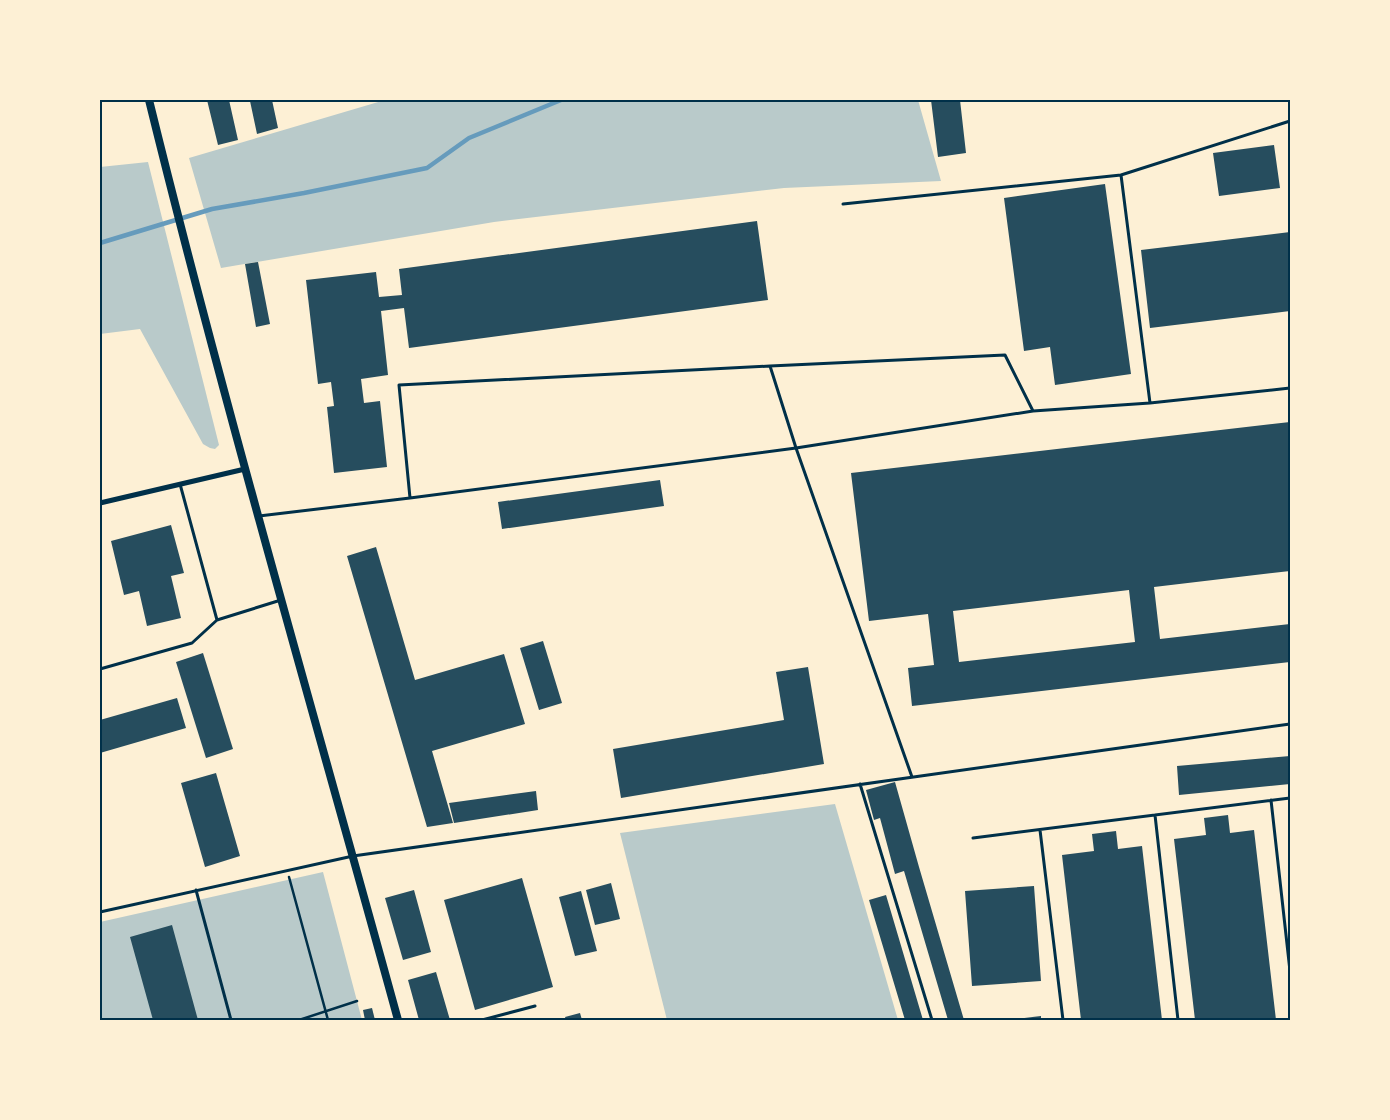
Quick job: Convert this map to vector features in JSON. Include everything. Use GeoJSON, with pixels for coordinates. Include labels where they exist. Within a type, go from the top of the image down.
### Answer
{"type":"FeatureCollection","features":[{"type":"Feature","properties":{"kind":"street"},"geometry":{"type":"LineString","coordinates":[[149,100],[176,210],[245,469],[398,1020]]}},
{"type":"Feature","properties":{"kind":"street"},"geometry":{"type":"LineString","coordinates":[[100,503],[245,469]]}},
{"type":"Feature","properties":{"kind":"lane"},"geometry":{"type":"LineString","coordinates":[[843,204],[1120,175],[1290,121]]}},
{"type":"Feature","properties":{"kind":"lane"},"geometry":{"type":"LineString","coordinates":[[1120,175],[1150,403]]}},
{"type":"Feature","properties":{"kind":"lane"},"geometry":{"type":"LineString","coordinates":[[410,498],[399,384],[1004,355],[1033,411]]}},
{"type":"Feature","properties":{"kind":"lane"},"geometry":{"type":"LineString","coordinates":[[770,366],[796,448],[912,777]]}},
{"type":"Feature","properties":{"kind":"lane"},"geometry":{"type":"LineString","coordinates":[[258,516],[796,448],[1033,411],[1150,403],[1290,388]]}},
{"type":"Feature","properties":{"kind":"lane"},"geometry":{"type":"LineString","coordinates":[[180,484],[216,620]]}},
{"type":"Feature","properties":{"kind":"lane"},"geometry":{"type":"LineString","coordinates":[[100,669],[192,643],[216,620],[282,600]]}},
{"type":"Feature","properties":{"kind":"lane"},"geometry":{"type":"LineString","coordinates":[[100,912],[287,869],[353,856],[1290,724]]}},
{"type":"Feature","properties":{"kind":"lane"},"geometry":{"type":"LineString","coordinates":[[860,784],[932,1020]]}},
{"type":"Feature","properties":{"kind":"lane"},"geometry":{"type":"LineString","coordinates":[[974,838],[1290,798]]}},
{"type":"Feature","properties":{"kind":"lane"},"geometry":{"type":"LineString","coordinates":[[1271,800],[1290,971]]}},
{"type":"Feature","properties":{"kind":"lane"},"geometry":{"type":"LineString","coordinates":[[1156,815],[1178,1020]]}},
{"type":"Feature","properties":{"kind":"lane"},"geometry":{"type":"LineString","coordinates":[[1040,829],[1063,1020]]}},
{"type":"Feature","properties":{"kind":"lane"},"geometry":{"type":"LineString","coordinates":[[196,890],[231,1020]]}},
{"type":"Feature","properties":{"kind":"lane"},"geometry":{"type":"LineString","coordinates":[[482,1020],[535,1006]]}},
{"type":"Feature","properties":{"kind":"path"},"geometry":{"type":"LineString","coordinates":[[287,869],[328,1020]]}},
{"type":"Feature","properties":{"kind":"path"},"geometry":{"type":"LineString","coordinates":[[299,1020],[357,1001]]}},
{"type":"Feature","properties":{"kind":"shaded area"},"geometry":{"type":"Polygon","coordinates":[[[385,100],[918,100],[941,181],[784,188],[494,222],[221,268],[189,158],[385,100]]]}},
{"type":"Feature","properties":{"kind":"shaded area"},"geometry":{"type":"Polygon","coordinates":[[[148,162],[219,445],[215,449],[203,444],[140,329],[100,334],[100,167],[148,162]]]}},
{"type":"Feature","properties":{"kind":"shaded area"},"geometry":{"type":"Polygon","coordinates":[[[835,804],[898,1020],[667,1020],[620,833],[835,804]]]}},
{"type":"Feature","properties":{"kind":"shaded area"},"geometry":{"type":"Polygon","coordinates":[[[323,872],[362,1020],[100,1020],[100,922],[323,872]]]}},
{"type":"Feature","properties":{"kind":"building"},"geometry":{"type":"Polygon","coordinates":[[[207,100],[229,100],[238,140],[218,145],[207,100]]]}},
{"type":"Feature","properties":{"kind":"building"},"geometry":{"type":"Polygon","coordinates":[[[272,100],[278,128],[257,134],[250,101],[272,100]]]}},
{"type":"Feature","properties":{"kind":"building"},"geometry":{"type":"Polygon","coordinates":[[[931,100],[960,100],[966,153],[938,157],[931,100]]]}},
{"type":"Feature","properties":{"kind":"building"},"geometry":{"type":"Polygon","coordinates":[[[1274,145],[1280,188],[1219,196],[1213,153],[1274,145]]]}},
{"type":"Feature","properties":{"kind":"building"},"geometry":{"type":"Polygon","coordinates":[[[1105,184],[1131,374],[1055,385],[1050,347],[1024,351],[1004,198],[1105,184]]]}},
{"type":"Feature","properties":{"kind":"building"},"geometry":{"type":"Polygon","coordinates":[[[757,221],[768,300],[409,348],[404,308],[381,311],[388,375],[361,379],[364,403],[380,401],[387,467],[334,473],[327,407],[334,406],[331,382],[318,384],[306,280],[376,272],[379,297],[402,295],[399,269],[757,221]]]}},
{"type":"Feature","properties":{"kind":"building"},"geometry":{"type":"Polygon","coordinates":[[[1290,232],[1290,311],[1150,328],[1141,250],[1290,232]]]}},
{"type":"Feature","properties":{"kind":"building"},"geometry":{"type":"Polygon","coordinates":[[[258,262],[270,324],[256,327],[245,264],[258,262]]]}},
{"type":"Feature","properties":{"kind":"building"},"geometry":{"type":"Polygon","coordinates":[[[1290,422],[1290,571],[1154,587],[1160,639],[1290,624],[1290,662],[912,706],[908,668],[934,665],[928,614],[869,621],[851,473],[1290,422]],[[1129,590],[953,611],[959,662],[1135,642],[1129,590]]]}},
{"type":"Feature","properties":{"kind":"building"},"geometry":{"type":"Polygon","coordinates":[[[660,480],[664,506],[502,529],[498,502],[660,480]]]}},
{"type":"Feature","properties":{"kind":"building"},"geometry":{"type":"Polygon","coordinates":[[[171,525],[184,573],[171,576],[181,618],[147,626],[139,591],[124,595],[111,541],[171,525]]]}},
{"type":"Feature","properties":{"kind":"building"},"geometry":{"type":"Polygon","coordinates":[[[376,547],[415,680],[504,654],[525,724],[432,751],[453,823],[427,827],[347,556],[376,547]]]}},
{"type":"Feature","properties":{"kind":"building"},"geometry":{"type":"Polygon","coordinates":[[[543,641],[562,703],[539,710],[520,648],[543,641]]]}},
{"type":"Feature","properties":{"kind":"building"},"geometry":{"type":"Polygon","coordinates":[[[203,653],[233,749],[206,758],[176,662],[203,653]]]}},
{"type":"Feature","properties":{"kind":"building"},"geometry":{"type":"Polygon","coordinates":[[[808,667],[824,764],[621,798],[613,749],[784,720],[776,672],[808,667]]]}},
{"type":"Feature","properties":{"kind":"building"},"geometry":{"type":"Polygon","coordinates":[[[177,698],[186,728],[100,753],[100,720],[177,698]]]}},
{"type":"Feature","properties":{"kind":"building"},"geometry":{"type":"Polygon","coordinates":[[[1290,756],[1290,784],[1179,795],[1177,766],[1290,756]]]}},
{"type":"Feature","properties":{"kind":"building"},"geometry":{"type":"Polygon","coordinates":[[[216,773],[240,856],[205,867],[181,783],[216,773]]]}},
{"type":"Feature","properties":{"kind":"building"},"geometry":{"type":"Polygon","coordinates":[[[895,782],[964,1020],[948,1020],[904,871],[895,874],[880,818],[874,820],[866,790],[895,782]]]}},
{"type":"Feature","properties":{"kind":"building"},"geometry":{"type":"Polygon","coordinates":[[[536,791],[538,810],[454,823],[449,803],[536,791]]]}},
{"type":"Feature","properties":{"kind":"building"},"geometry":{"type":"Polygon","coordinates":[[[1228,815],[1230,833],[1254,830],[1276,1020],[1195,1020],[1174,839],[1206,835],[1204,818],[1228,815]]]}},
{"type":"Feature","properties":{"kind":"building"},"geometry":{"type":"Polygon","coordinates":[[[1116,831],[1118,849],[1142,846],[1162,1020],[1081,1020],[1062,855],[1094,851],[1092,834],[1116,831]]]}},
{"type":"Feature","properties":{"kind":"building"},"geometry":{"type":"Polygon","coordinates":[[[522,878],[553,987],[475,1010],[444,900],[522,878]]]}},
{"type":"Feature","properties":{"kind":"building"},"geometry":{"type":"Polygon","coordinates":[[[611,883],[620,919],[595,925],[586,890],[611,883]]]}},
{"type":"Feature","properties":{"kind":"building"},"geometry":{"type":"Polygon","coordinates":[[[1034,886],[1041,981],[972,986],[965,891],[1034,886]]]}},
{"type":"Feature","properties":{"kind":"building"},"geometry":{"type":"Polygon","coordinates":[[[414,890],[431,952],[403,960],[385,898],[414,890]]]}},
{"type":"Feature","properties":{"kind":"building"},"geometry":{"type":"Polygon","coordinates":[[[581,891],[597,951],[575,956],[559,897],[581,891]]]}},
{"type":"Feature","properties":{"kind":"building"},"geometry":{"type":"Polygon","coordinates":[[[886,895],[923,1020],[905,1020],[869,900],[886,895]]]}},
{"type":"Feature","properties":{"kind":"building"},"geometry":{"type":"Polygon","coordinates":[[[172,925],[198,1020],[153,1020],[130,937],[172,925]]]}},
{"type":"Feature","properties":{"kind":"building"},"geometry":{"type":"Polygon","coordinates":[[[436,972],[450,1020],[419,1020],[408,980],[436,972]]]}},
{"type":"Feature","properties":{"kind":"building"},"geometry":{"type":"Polygon","coordinates":[[[372,1008],[375,1020],[365,1020],[363,1010],[372,1008]]]}},
{"type":"Feature","properties":{"kind":"building"},"geometry":{"type":"Polygon","coordinates":[[[580,1013],[582,1020],[566,1020],[565,1017],[580,1013]]]}},
{"type":"Feature","properties":{"kind":"building"},"geometry":{"type":"Polygon","coordinates":[[[1041,1016],[1041,1020],[1015,1020],[1015,1019],[1041,1016]]]}},
{"type":"Feature","properties":{"kind":"waterway"},"geometry":{"type":"LineString","coordinates":[[100,243],[212,209],[304,193],[427,168],[469,138],[561,100]]}}]}
